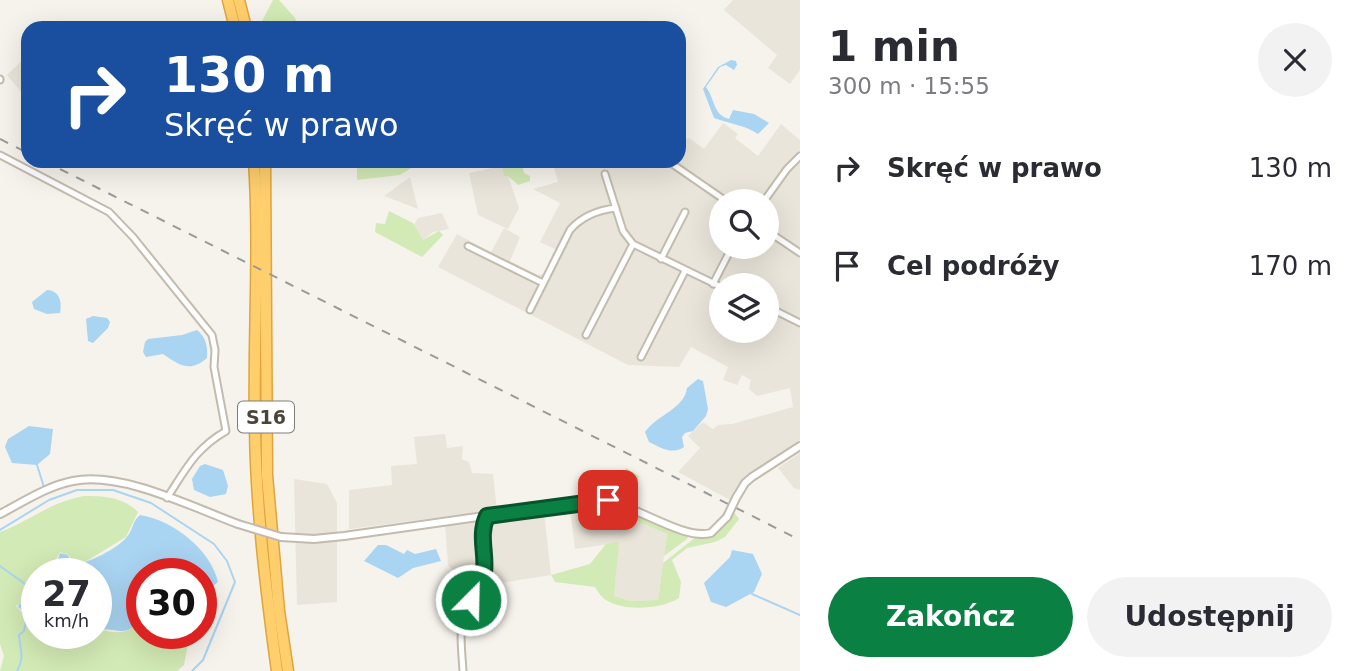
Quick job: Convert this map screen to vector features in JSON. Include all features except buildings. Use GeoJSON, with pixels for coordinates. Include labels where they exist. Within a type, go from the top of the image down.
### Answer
{"type":"FeatureCollection","features":[{"type":"Feature","properties":{"kind":"highway"},"geometry":{"type":"LineString","coordinates":[[228,0],[233,21]]}},
{"type":"Feature","properties":{"kind":"highway"},"geometry":{"type":"LineString","coordinates":[[239,0],[244,21]]}},
{"type":"Feature","properties":{"kind":"highway","name":"S16"},"geometry":{"type":"LineString","coordinates":[[254,168],[257,230],[255,429],[263,554],[277,671]]}},
{"type":"Feature","properties":{"kind":"highway","name":"S16"},"geometry":{"type":"LineString","coordinates":[[265,168],[268,233],[265,360],[267,475],[275,571],[288,671]]}},
{"type":"Feature","properties":{"kind":"street"},"geometry":{"type":"LineString","coordinates":[[0,155],[21,166]]}},
{"type":"Feature","properties":{"kind":"street"},"geometry":{"type":"LineString","coordinates":[[773,189],[800,156]]}},
{"type":"Feature","properties":{"kind":"street"},"geometry":{"type":"LineString","coordinates":[[25,168],[109,212],[133,237],[212,335],[214,367],[226,431],[197,452],[167,498]]}},
{"type":"Feature","properties":{"kind":"street"},"geometry":{"type":"LineString","coordinates":[[678,168],[709,189]]}},
{"type":"Feature","properties":{"kind":"street"},"geometry":{"type":"LineString","coordinates":[[605,174],[623,230],[633,244],[709,282]]}},
{"type":"Feature","properties":{"kind":"street"},"geometry":{"type":"LineString","coordinates":[[530,310],[577,221],[603,209],[616,208]]}},
{"type":"Feature","properties":{"kind":"street"},"geometry":{"type":"LineString","coordinates":[[661,259],[685,212]]}},
{"type":"Feature","properties":{"kind":"street"},"geometry":{"type":"LineString","coordinates":[[779,239],[800,253]]}},
{"type":"Feature","properties":{"kind":"street"},"geometry":{"type":"LineString","coordinates":[[586,335],[633,244]]}},
{"type":"Feature","properties":{"kind":"street"},"geometry":{"type":"LineString","coordinates":[[468,246],[543,283]]}},
{"type":"Feature","properties":{"kind":"street"},"geometry":{"type":"LineString","coordinates":[[641,357],[685,271]]}},
{"type":"Feature","properties":{"kind":"street"},"geometry":{"type":"LineString","coordinates":[[779,312],[800,323]]}},
{"type":"Feature","properties":{"kind":"street"},"geometry":{"type":"LineString","coordinates":[[0,514],[49,489],[74,481],[111,480],[281,537],[314,539],[608,500],[694,534],[704,534],[717,529],[752,477],[800,446]]}},
{"type":"Feature","properties":{"kind":"street"},"geometry":{"type":"LineString","coordinates":[[463,671],[462,622],[467,607],[478,593],[485,576],[484,524],[487,516]]}},
{"type":"Feature","properties":{"kind":"shaded area"},"geometry":{"type":"Polygon","coordinates":[[[733,0],[800,0],[800,70],[790,84],[768,68],[777,55],[724,10],[733,0]]]}},
{"type":"Feature","properties":{"kind":"shaded area"},"geometry":{"type":"Polygon","coordinates":[[[21,62],[21,92],[7,75],[21,62]]]}},
{"type":"Feature","properties":{"kind":"shaded area"},"geometry":{"type":"Polygon","coordinates":[[[723,123],[738,134],[735,138],[758,156],[781,124],[800,140],[800,440],[743,480],[732,501],[678,472],[700,448],[688,436],[703,422],[713,429],[718,425],[732,424],[793,407],[790,388],[757,396],[749,389],[751,380],[742,375],[737,385],[723,380],[728,367],[691,347],[679,367],[628,365],[438,267],[457,234],[491,252],[504,228],[520,237],[510,261],[538,275],[544,274],[555,249],[540,242],[560,203],[533,189],[558,182],[554,168],[686,168],[686,139],[689,138],[704,149],[723,123]]]}},
{"type":"Feature","properties":{"kind":"shaded area"},"geometry":{"type":"Polygon","coordinates":[[[502,168],[504,176],[508,176],[519,208],[508,229],[478,215],[469,173],[502,168]]]}},
{"type":"Feature","properties":{"kind":"shaded area"},"geometry":{"type":"Polygon","coordinates":[[[410,177],[418,209],[384,196],[410,177]]]}},
{"type":"Feature","properties":{"kind":"shaded area"},"geometry":{"type":"Polygon","coordinates":[[[442,213],[449,229],[433,232],[423,240],[414,225],[418,218],[442,213]]]}},
{"type":"Feature","properties":{"kind":"shaded area"},"geometry":{"type":"Polygon","coordinates":[[[445,434],[447,448],[463,446],[462,459],[469,462],[472,473],[493,474],[497,510],[349,529],[349,490],[392,485],[391,466],[417,464],[414,437],[445,434]]]}},
{"type":"Feature","properties":{"kind":"shaded area"},"geometry":{"type":"Polygon","coordinates":[[[800,453],[800,490],[794,488],[778,468],[800,453]]]}},
{"type":"Feature","properties":{"kind":"shaded area"},"geometry":{"type":"Polygon","coordinates":[[[294,479],[327,484],[337,503],[337,602],[297,605],[294,479]]]}},
{"type":"Feature","properties":{"kind":"shaded area"},"geometry":{"type":"Polygon","coordinates":[[[602,506],[667,534],[658,600],[630,601],[614,596],[618,543],[575,549],[570,510],[602,506]]]}},
{"type":"Feature","properties":{"kind":"shaded area"},"geometry":{"type":"Polygon","coordinates":[[[544,512],[551,575],[488,585],[487,570],[456,573],[448,565],[445,524],[544,512]]]}},
{"type":"Feature","properties":{"kind":"green space"},"geometry":{"type":"Polygon","coordinates":[[[273,0],[279,0],[296,21],[262,21],[273,0]]]}},
{"type":"Feature","properties":{"kind":"green space"},"geometry":{"type":"Polygon","coordinates":[[[357,168],[411,168],[400,175],[357,180],[357,168]]]}},
{"type":"Feature","properties":{"kind":"green space"},"geometry":{"type":"Polygon","coordinates":[[[502,168],[523,168],[524,173],[530,176],[530,181],[518,185],[508,176],[504,176],[502,168]]]}},
{"type":"Feature","properties":{"kind":"green space"},"geometry":{"type":"Polygon","coordinates":[[[389,211],[413,223],[423,240],[439,231],[443,235],[422,257],[375,232],[376,223],[385,224],[389,211]]]}},
{"type":"Feature","properties":{"kind":"green space"},"geometry":{"type":"Polygon","coordinates":[[[626,468],[639,476],[636,483],[631,482],[627,491],[621,492],[619,487],[626,468]]]}},
{"type":"Feature","properties":{"kind":"green space"},"geometry":{"type":"Polygon","coordinates":[[[84,496],[106,497],[120,500],[138,512],[126,537],[92,558],[70,558],[60,552],[57,558],[21,558],[21,603],[16,606],[21,611],[21,649],[112,649],[112,632],[126,630],[126,649],[187,649],[184,665],[177,671],[0,671],[4,656],[0,644],[0,532],[71,499],[84,496]]]}},
{"type":"Feature","properties":{"kind":"green space"},"geometry":{"type":"Polygon","coordinates":[[[615,505],[689,534],[687,539],[664,556],[667,534],[602,506],[615,505]]]}},
{"type":"Feature","properties":{"kind":"green space"},"geometry":{"type":"Polygon","coordinates":[[[733,511],[739,519],[725,537],[687,548],[672,560],[681,582],[679,598],[672,602],[643,608],[614,604],[600,595],[595,587],[555,582],[551,575],[590,564],[606,544],[619,542],[614,596],[630,601],[658,600],[663,563],[696,537],[717,532],[733,511]]]}},
{"type":"Feature","properties":{"kind":"water"},"geometry":{"type":"Polygon","coordinates":[[[731,60],[736,61],[734,70],[726,65],[720,67],[706,87],[717,110],[724,117],[729,119],[733,110],[754,114],[769,123],[758,134],[714,118],[703,89],[718,67],[731,60]]]}},
{"type":"Feature","properties":{"kind":"water"},"geometry":{"type":"Polygon","coordinates":[[[47,290],[55,292],[59,298],[60,313],[47,314],[34,309],[32,302],[47,290]]]}},
{"type":"Feature","properties":{"kind":"water"},"geometry":{"type":"Polygon","coordinates":[[[93,316],[107,318],[110,322],[108,328],[93,343],[88,341],[86,319],[93,316]]]}},
{"type":"Feature","properties":{"kind":"water"},"geometry":{"type":"Polygon","coordinates":[[[197,330],[207,346],[207,358],[201,363],[185,366],[163,354],[146,357],[143,352],[148,339],[182,335],[197,330]]]}},
{"type":"Feature","properties":{"kind":"water"},"geometry":{"type":"Polygon","coordinates":[[[698,379],[703,381],[708,409],[706,416],[693,431],[682,437],[684,447],[671,451],[649,442],[645,432],[681,401],[687,388],[698,379]]]}},
{"type":"Feature","properties":{"kind":"water"},"geometry":{"type":"Polygon","coordinates":[[[29,426],[53,429],[50,454],[37,465],[12,463],[5,447],[8,439],[29,426]]]}},
{"type":"Feature","properties":{"kind":"water"},"geometry":{"type":"Polygon","coordinates":[[[205,464],[223,470],[228,486],[226,494],[210,497],[194,490],[192,479],[200,466],[205,464]]]}},
{"type":"Feature","properties":{"kind":"water"},"geometry":{"type":"Polygon","coordinates":[[[140,515],[165,523],[189,538],[207,558],[126,558],[126,631],[112,630],[112,558],[95,558],[116,547],[126,538],[140,515]]]}},
{"type":"Feature","properties":{"kind":"water"},"geometry":{"type":"Polygon","coordinates":[[[378,545],[386,545],[404,554],[407,550],[415,554],[436,549],[441,561],[413,568],[398,578],[364,561],[378,545]]]}},
{"type":"Feature","properties":{"kind":"water"},"geometry":{"type":"Polygon","coordinates":[[[732,550],[753,554],[762,574],[754,592],[726,607],[711,602],[704,583],[730,557],[732,550]]]}},
{"type":"Feature","properties":{"kind":"water"},"geometry":{"type":"Polygon","coordinates":[[[60,553],[69,558],[58,558],[60,553]]]}},
{"type":"Feature","properties":{"kind":"waterway"},"geometry":{"type":"LineString","coordinates":[[37,465],[44,487]]}},
{"type":"Feature","properties":{"kind":"waterway"},"geometry":{"type":"LineString","coordinates":[[0,530],[49,500],[77,490],[113,490],[151,503],[214,544],[227,561],[235,582],[203,660],[192,671]]}},
{"type":"Feature","properties":{"kind":"waterway"},"geometry":{"type":"LineString","coordinates":[[0,566],[21,581]]}},
{"type":"Feature","properties":{"kind":"waterway"},"geometry":{"type":"LineString","coordinates":[[752,594],[800,615]]}},
{"type":"Feature","properties":{"kind":"waterway"},"geometry":{"type":"LineString","coordinates":[[17,671],[21,658],[21,633]]}},
{"type":"Feature","properties":{"kind":"railway"},"geometry":{"type":"LineString","coordinates":[[0,139],[21,150]]}},
{"type":"Feature","properties":{"kind":"railway"},"geometry":{"type":"LineString","coordinates":[[58,168],[800,540]]}},
{"type":"Feature","properties":{"kind":"route"},"geometry":{"type":"LineString","coordinates":[[471,600],[478,593],[485,576],[484,524],[487,516],[608,500]]}}]}
